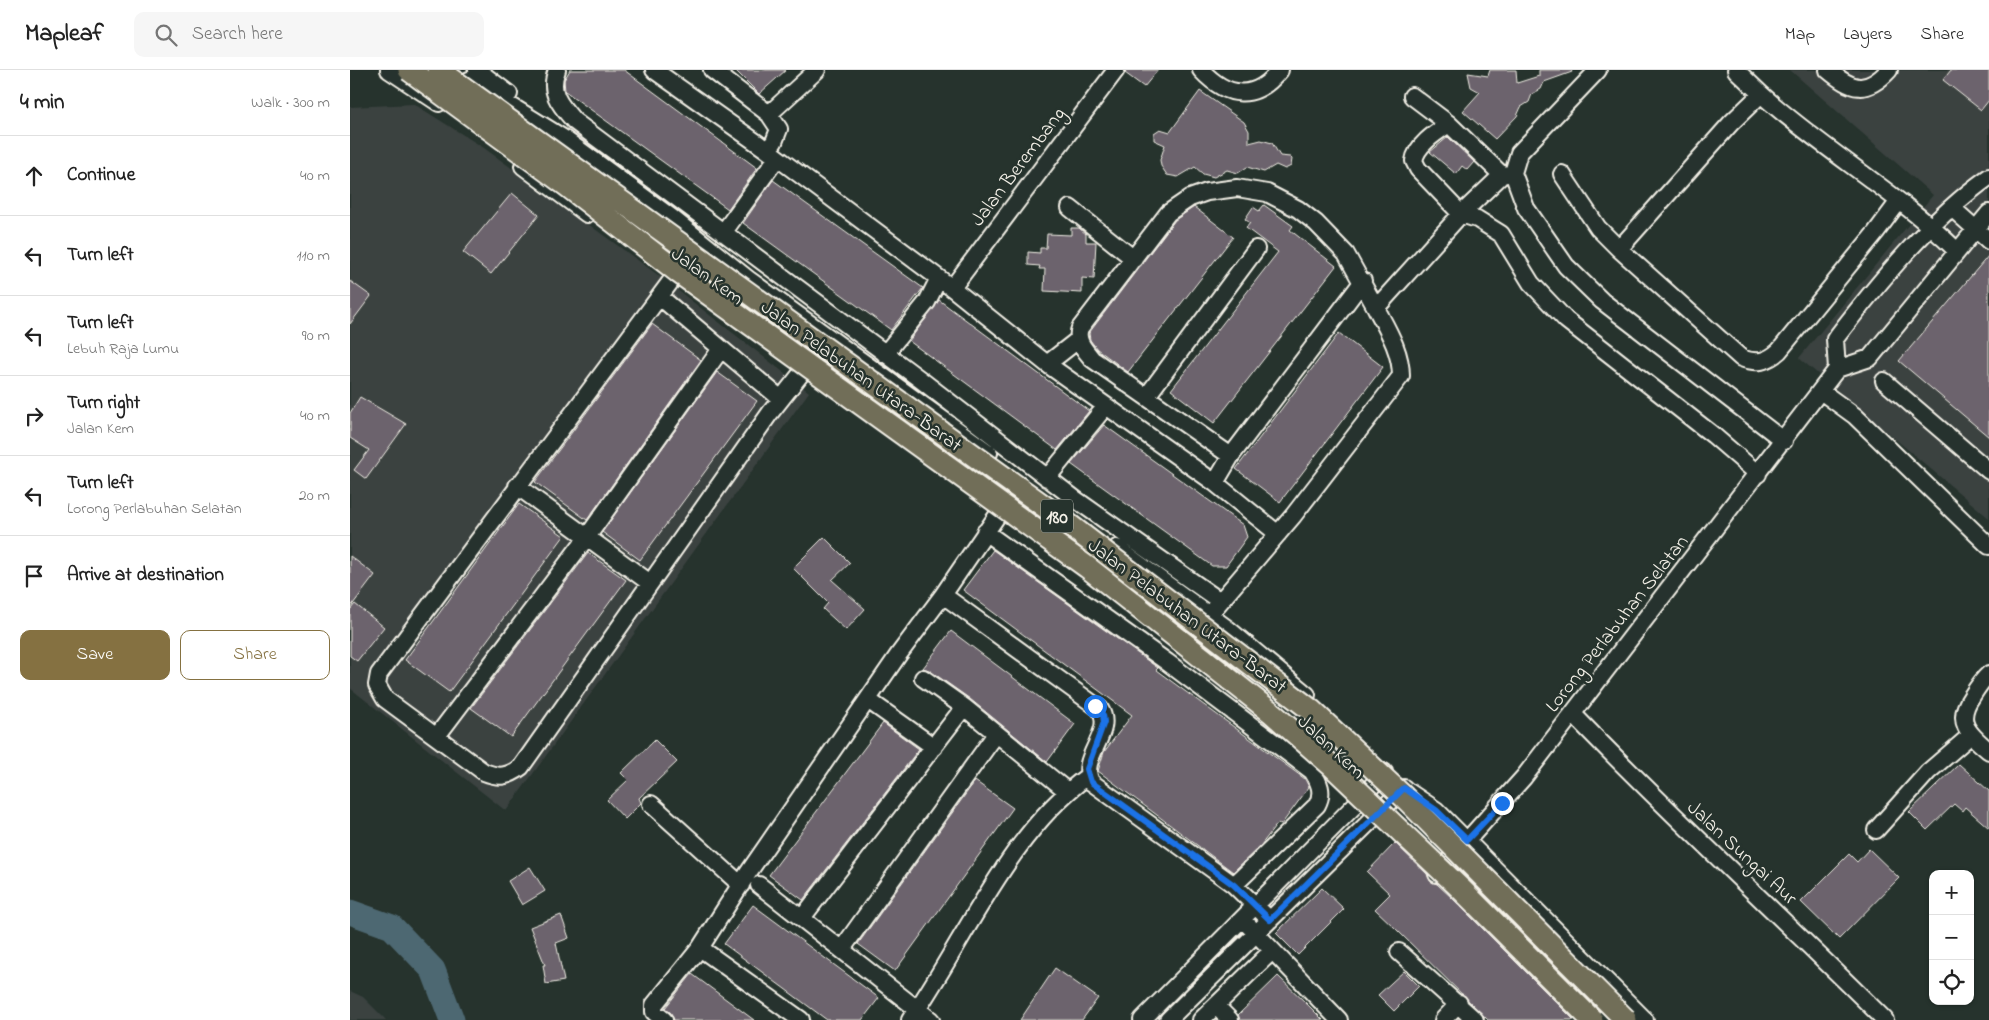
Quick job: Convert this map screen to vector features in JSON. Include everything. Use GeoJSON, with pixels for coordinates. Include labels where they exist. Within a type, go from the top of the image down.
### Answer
{"type":"FeatureCollection","features":[{"type":"Feature","properties":{"kind":"main road","name":"Jalan Pelabuhan Utara-Barat"},"geometry":{"type":"LineString","coordinates":[[409,70],[566,185],[678,272],[1087,567],[1271,712],[1332,766],[1460,888],[1592,1020]]}},
{"type":"Feature","properties":{"kind":"main road","name":"Jalan Pelabuhan Utara-Barat"},"geometry":{"type":"LineString","coordinates":[[439,70],[1054,514],[1311,710],[1404,797],[1626,1020]]}},
{"type":"Feature","properties":{"kind":"street","name":"Jalan Kem"},"geometry":{"type":"LineString","coordinates":[[389,70],[445,107],[571,202],[804,370],[1187,653],[1284,729],[1437,874],[1584,1020]]}},
{"type":"Feature","properties":{"kind":"street","name":"Jalan Kem"},"geometry":{"type":"LineString","coordinates":[[399,70],[434,96],[445,107]]}},
{"type":"Feature","properties":{"kind":"street","name":"Jalan Kem"},"geometry":{"type":"LineString","coordinates":[[454,70],[563,138],[672,218],[748,279],[1228,629],[1316,702],[1384,772],[1436,810],[1645,1020]]}},
{"type":"Feature","properties":{"kind":"street","name":"Jalan Kem"},"geometry":{"type":"LineString","coordinates":[[477,70],[543,118],[563,138]]}},
{"type":"Feature","properties":{"kind":"street"},"geometry":{"type":"LineString","coordinates":[[557,70],[554,93],[559,104],[574,121],[1047,478],[1220,601]]}},
{"type":"Feature","properties":{"kind":"street"},"geometry":{"type":"LineString","coordinates":[[654,70],[772,154],[945,284],[1047,364],[1215,483],[1278,534]]}},
{"type":"Feature","properties":{"kind":"street"},"geometry":{"type":"LineString","coordinates":[[712,70],[769,114],[777,124],[779,133],[772,154],[723,233]]}},
{"type":"Feature","properties":{"kind":"street"},"geometry":{"type":"LineString","coordinates":[[769,114],[817,70]]}},
{"type":"Feature","properties":{"kind":"street","name":"Jalan Berembang"},"geometry":{"type":"LineString","coordinates":[[885,354],[927,302],[945,284],[1116,70]]}},
{"type":"Feature","properties":{"kind":"street"},"geometry":{"type":"LineString","coordinates":[[1201,70],[1223,88],[1238,94],[1262,88],[1280,70]]}},
{"type":"Feature","properties":{"kind":"street"},"geometry":{"type":"LineString","coordinates":[[1579,90],[1585,70]]}},
{"type":"Feature","properties":{"kind":"street"},"geometry":{"type":"LineString","coordinates":[[1376,308],[1461,214],[1507,174],[1519,153],[1598,70]]}},
{"type":"Feature","properties":{"kind":"street"},"geometry":{"type":"LineString","coordinates":[[1736,70],[1761,94],[1869,180],[1899,200],[1932,227],[1957,251]]}},
{"type":"Feature","properties":{"kind":"street"},"geometry":{"type":"LineString","coordinates":[[1828,70],[1843,83],[1865,87],[1876,83],[1889,70]]}},
{"type":"Feature","properties":{"kind":"street"},"geometry":{"type":"LineString","coordinates":[[1618,249],[1731,123],[1761,94]]}},
{"type":"Feature","properties":{"kind":"street"},"geometry":{"type":"LineString","coordinates":[[1412,96],[1507,174],[1526,208],[1566,266],[1602,301],[1784,442]]}},
{"type":"Feature","properties":{"kind":"street"},"geometry":{"type":"LineString","coordinates":[[1448,124],[1430,138],[1417,153],[1414,161],[1418,169],[1461,214],[1477,219],[1501,234],[1531,283],[1566,320],[1713,435],[1758,474]]}},
{"type":"Feature","properties":{"kind":"street"},"geometry":{"type":"LineString","coordinates":[[1562,174],[1598,228],[1618,249],[1742,358],[1759,362],[1770,360],[1779,352],[1876,232],[1899,200]]}},
{"type":"Feature","properties":{"kind":"street"},"geometry":{"type":"LineString","coordinates":[[1989,177],[1932,227],[1870,293],[1834,339],[1837,369],[1870,358],[1989,213]]}},
{"type":"Feature","properties":{"kind":"street"},"geometry":{"type":"LineString","coordinates":[[1208,616],[1278,534],[1401,376],[1401,366],[1396,350],[1362,281],[1346,254],[1316,222],[1298,209],[1267,194],[1238,188],[1207,192],[1181,203],[1168,213],[1080,328],[1079,339],[1083,348],[1092,359],[1231,456]]}},
{"type":"Feature","properties":{"kind":"street"},"geometry":{"type":"LineString","coordinates":[[1070,208],[1134,259]]}},
{"type":"Feature","properties":{"kind":"street"},"geometry":{"type":"LineString","coordinates":[[1952,208],[1989,241]]}},
{"type":"Feature","properties":{"kind":"street"},"geometry":{"type":"LineString","coordinates":[[1147,396],[1256,249]]}},
{"type":"Feature","properties":{"kind":"street"},"geometry":{"type":"LineString","coordinates":[[674,277],[379,674],[377,685],[385,699],[484,772],[504,777],[521,767],[650,583],[804,370]]}},
{"type":"Feature","properties":{"kind":"street"},"geometry":{"type":"LineString","coordinates":[[1215,483],[1231,456],[1362,281]]}},
{"type":"Feature","properties":{"kind":"street"},"geometry":{"type":"LineString","coordinates":[[660,297],[781,400]]}},
{"type":"Feature","properties":{"kind":"street"},"geometry":{"type":"LineString","coordinates":[[1047,364],[1079,339]]}},
{"type":"Feature","properties":{"kind":"street"},"geometry":{"type":"LineString","coordinates":[[437,736],[587,537],[721,348]]}},
{"type":"Feature","properties":{"kind":"street","name":"Lorong Perlabuhan Selatan"},"geometry":{"type":"LineString","coordinates":[[1437,874],[1524,777],[1784,442],[1804,411],[1822,392],[1837,369]]}},
{"type":"Feature","properties":{"kind":"street"},"geometry":{"type":"LineString","coordinates":[[1884,381],[1989,471]]}},
{"type":"Feature","properties":{"kind":"street"},"geometry":{"type":"LineString","coordinates":[[1822,392],[1855,416],[1989,546]]}},
{"type":"Feature","properties":{"kind":"street"},"geometry":{"type":"LineString","coordinates":[[1047,478],[1106,406]]}},
{"type":"Feature","properties":{"kind":"street"},"geometry":{"type":"LineString","coordinates":[[518,486],[650,583]]}},
{"type":"Feature","properties":{"kind":"street"},"geometry":{"type":"LineString","coordinates":[[664,1020],[654,1012],[654,1005],[700,948],[741,885],[998,513]]}},
{"type":"Feature","properties":{"kind":"street"},"geometry":{"type":"LineString","coordinates":[[985,532],[1167,662],[1312,771],[1320,785],[1320,798],[1317,805],[1234,885]]}},
{"type":"Feature","properties":{"kind":"street"},"geometry":{"type":"LineString","coordinates":[[943,595],[1100,710],[1104,722],[1089,760],[1088,776],[1098,788],[1234,885],[1270,920]]}},
{"type":"Feature","properties":{"kind":"street"},"geometry":{"type":"LineString","coordinates":[[1989,674],[1966,704],[1964,710],[1964,719],[1971,735],[1989,751]]}},
{"type":"Feature","properties":{"kind":"street"},"geometry":{"type":"LineString","coordinates":[[923,678],[964,707],[1067,791]]}},
{"type":"Feature","properties":{"kind":"street"},"geometry":{"type":"LineString","coordinates":[[868,700],[934,747]]}},
{"type":"Feature","properties":{"kind":"street"},"geometry":{"type":"LineString","coordinates":[[802,918],[964,707]]}},
{"type":"Feature","properties":{"kind":"street","name":"Jalan Sungai Aur"},"geometry":{"type":"LineString","coordinates":[[1573,714],[1643,787],[1791,926],[1886,1020]]}},
{"type":"Feature","properties":{"kind":"street"},"geometry":{"type":"LineString","coordinates":[[842,949],[996,734]]}},
{"type":"Feature","properties":{"kind":"street"},"geometry":{"type":"LineString","coordinates":[[1876,830],[1928,772],[1971,735]]}},
{"type":"Feature","properties":{"kind":"street"},"geometry":{"type":"LineString","coordinates":[[1142,1020],[1359,801],[1384,772]]}},
{"type":"Feature","properties":{"kind":"street"},"geometry":{"type":"LineString","coordinates":[[914,1015],[1020,845],[1067,791],[1088,776]]}},
{"type":"Feature","properties":{"kind":"street"},"geometry":{"type":"LineString","coordinates":[[1168,1020],[1404,788]]}},
{"type":"Feature","properties":{"kind":"street"},"geometry":{"type":"LineString","coordinates":[[651,804],[741,885]]}},
{"type":"Feature","properties":{"kind":"street"},"geometry":{"type":"LineString","coordinates":[[759,885],[842,949],[914,1015],[931,1020]]}},
{"type":"Feature","properties":{"kind":"street"},"geometry":{"type":"LineString","coordinates":[[1242,919],[1339,1020]]}},
{"type":"Feature","properties":{"kind":"street"},"geometry":{"type":"LineString","coordinates":[[700,948],[800,1020]]}},
{"type":"Feature","properties":{"kind":"street"},"geometry":{"type":"LineString","coordinates":[[1201,1020],[1272,950]]}},
{"type":"Feature","properties":{"kind":"street"},"geometry":{"type":"LineString","coordinates":[[1399,952],[1459,1003],[1475,1020]]}},
{"type":"Feature","properties":{"kind":"street"},"geometry":{"type":"LineString","coordinates":[[1443,1020],[1459,1003]]}},
{"type":"Feature","properties":{"kind":"street"},"geometry":{"type":"LineString","coordinates":[[1216,1006],[1230,1020]]}},
{"type":"Feature","properties":{"kind":"shaded area"},"geometry":{"type":"Polygon","coordinates":[[[1790,70],[1989,70],[1989,518],[1799,358],[1933,195],[1790,70]]]}},
{"type":"Feature","properties":{"kind":"shaded area"},"geometry":{"type":"Polygon","coordinates":[[[414,104],[484,148],[658,275],[809,392],[506,811],[350,688],[350,107],[414,104]]]}},
{"type":"Feature","properties":{"kind":"shaded area"},"geometry":{"type":"Polygon","coordinates":[[[350,991],[363,997],[386,1020],[350,1020],[350,991]]]}},
{"type":"Feature","properties":{"kind":"building"},"geometry":{"type":"Polygon","coordinates":[[[570,70],[624,70],[757,168],[728,209],[565,91],[564,80],[570,70]]]}},
{"type":"Feature","properties":{"kind":"building"},"geometry":{"type":"Polygon","coordinates":[[[735,70],[786,70],[759,94],[735,70]]]}},
{"type":"Feature","properties":{"kind":"building"},"geometry":{"type":"Polygon","coordinates":[[[1126,70],[1158,70],[1144,87],[1125,73],[1126,70]]]}},
{"type":"Feature","properties":{"kind":"building"},"geometry":{"type":"Polygon","coordinates":[[[1490,70],[1516,70],[1517,83],[1539,76],[1539,70],[1571,70],[1572,72],[1544,82],[1541,89],[1532,94],[1529,102],[1521,107],[1517,116],[1495,139],[1463,111],[1480,92],[1471,87],[1468,73],[1488,76],[1490,70]]]}},
{"type":"Feature","properties":{"kind":"building"},"geometry":{"type":"Polygon","coordinates":[[[1951,70],[1989,70],[1989,100],[1981,110],[1943,80],[1951,70]]]}},
{"type":"Feature","properties":{"kind":"building"},"geometry":{"type":"Polygon","coordinates":[[[1200,91],[1244,122],[1249,131],[1249,143],[1261,140],[1272,143],[1280,156],[1292,159],[1291,166],[1285,169],[1276,165],[1264,172],[1247,167],[1238,173],[1227,170],[1214,177],[1203,174],[1195,167],[1178,177],[1167,175],[1161,166],[1160,160],[1165,145],[1154,140],[1154,133],[1160,129],[1170,132],[1200,91]]]}},
{"type":"Feature","properties":{"kind":"building"},"geometry":{"type":"Polygon","coordinates":[[[1448,137],[1474,162],[1467,170],[1462,166],[1456,174],[1430,152],[1448,137]]]}},
{"type":"Feature","properties":{"kind":"building"},"geometry":{"type":"Polygon","coordinates":[[[773,180],[923,288],[891,330],[743,223],[773,180]]]}},
{"type":"Feature","properties":{"kind":"building"},"geometry":{"type":"Polygon","coordinates":[[[512,193],[539,215],[491,274],[463,252],[512,193]]]}},
{"type":"Feature","properties":{"kind":"building"},"geometry":{"type":"Polygon","coordinates":[[[1264,205],[1293,226],[1290,230],[1336,266],[1214,423],[1171,390],[1278,252],[1246,228],[1250,223],[1245,219],[1253,207],[1259,211],[1264,205]]]}},
{"type":"Feature","properties":{"kind":"building"},"geometry":{"type":"Polygon","coordinates":[[[1194,207],[1233,237],[1128,372],[1097,349],[1090,340],[1089,333],[1175,220],[1194,207]]]}},
{"type":"Feature","properties":{"kind":"building"},"geometry":{"type":"Polygon","coordinates":[[[1071,228],[1079,228],[1086,234],[1086,242],[1096,242],[1094,279],[1082,278],[1082,293],[1044,291],[1045,269],[1039,269],[1040,266],[1028,265],[1028,252],[1040,253],[1040,248],[1046,248],[1047,234],[1071,235],[1071,228]]]}},
{"type":"Feature","properties":{"kind":"building"},"geometry":{"type":"Polygon","coordinates":[[[1989,255],[1989,437],[1899,361],[1989,255]]]}},
{"type":"Feature","properties":{"kind":"building"},"geometry":{"type":"Polygon","coordinates":[[[350,281],[371,296],[350,324],[350,281]]]}},
{"type":"Feature","properties":{"kind":"building"},"geometry":{"type":"Polygon","coordinates":[[[939,300],[1089,411],[1057,450],[909,341],[939,300]]]}},
{"type":"Feature","properties":{"kind":"building"},"geometry":{"type":"Polygon","coordinates":[[[652,324],[701,360],[587,520],[535,482],[652,324]]]}},
{"type":"Feature","properties":{"kind":"building"},"geometry":{"type":"Polygon","coordinates":[[[1339,333],[1383,367],[1280,502],[1236,469],[1339,333]]]}},
{"type":"Feature","properties":{"kind":"building"},"geometry":{"type":"Polygon","coordinates":[[[717,372],[757,401],[640,560],[602,532],[717,372]]]}},
{"type":"Feature","properties":{"kind":"building"},"geometry":{"type":"Polygon","coordinates":[[[360,397],[406,424],[366,479],[354,470],[369,450],[350,438],[350,413],[360,397]]]}},
{"type":"Feature","properties":{"kind":"building"},"geometry":{"type":"Polygon","coordinates":[[[1104,425],[1243,525],[1247,537],[1226,566],[1212,566],[1071,464],[1104,425]]]}},
{"type":"Feature","properties":{"kind":"building"},"geometry":{"type":"Polygon","coordinates":[[[519,504],[564,536],[449,692],[405,660],[519,504]]]}},
{"type":"Feature","properties":{"kind":"building"},"geometry":{"type":"Polygon","coordinates":[[[824,537],[850,563],[832,580],[865,609],[846,630],[823,609],[828,603],[793,568],[824,537]]]}},
{"type":"Feature","properties":{"kind":"building"},"geometry":{"type":"Polygon","coordinates":[[[993,550],[1158,668],[1156,670],[1305,779],[1309,787],[1281,825],[1278,823],[1261,845],[1233,872],[1098,771],[1104,752],[1132,715],[963,590],[993,550]]]}},
{"type":"Feature","properties":{"kind":"building"},"geometry":{"type":"Polygon","coordinates":[[[588,553],[626,580],[511,737],[471,708],[588,553]]]}},
{"type":"Feature","properties":{"kind":"building"},"geometry":{"type":"Polygon","coordinates":[[[350,556],[375,575],[350,608],[350,556]]]}},
{"type":"Feature","properties":{"kind":"building"},"geometry":{"type":"Polygon","coordinates":[[[355,604],[384,627],[357,661],[350,656],[350,610],[355,604]]]}},
{"type":"Feature","properties":{"kind":"building"},"geometry":{"type":"Polygon","coordinates":[[[951,631],[1075,724],[1047,762],[970,699],[929,670],[923,668],[951,631]]]}},
{"type":"Feature","properties":{"kind":"building"},"geometry":{"type":"Polygon","coordinates":[[[883,723],[919,749],[803,900],[769,875],[883,723]]]}},
{"type":"Feature","properties":{"kind":"building"},"geometry":{"type":"Polygon","coordinates":[[[655,740],[677,762],[639,798],[641,803],[625,819],[607,800],[628,780],[621,773],[655,740]]]}},
{"type":"Feature","properties":{"kind":"building"},"geometry":{"type":"Polygon","coordinates":[[[1959,764],[1989,791],[1989,828],[1965,807],[1962,811],[1954,804],[1927,830],[1909,812],[1959,764]]]}},
{"type":"Feature","properties":{"kind":"building"},"geometry":{"type":"Polygon","coordinates":[[[975,781],[1013,808],[895,971],[858,944],[975,781]]]}},
{"type":"Feature","properties":{"kind":"building"},"geometry":{"type":"Polygon","coordinates":[[[1395,843],[1427,874],[1430,881],[1437,884],[1451,897],[1574,1020],[1488,1020],[1375,909],[1390,894],[1367,872],[1395,843]]]}},
{"type":"Feature","properties":{"kind":"building"},"geometry":{"type":"Polygon","coordinates":[[[1869,849],[1899,878],[1839,939],[1801,902],[1849,854],[1857,862],[1869,849]]]}},
{"type":"Feature","properties":{"kind":"building"},"geometry":{"type":"Polygon","coordinates":[[[530,867],[545,891],[522,905],[508,881],[530,867]]]}},
{"type":"Feature","properties":{"kind":"building"},"geometry":{"type":"Polygon","coordinates":[[[1322,888],[1344,909],[1298,955],[1276,933],[1322,888]]]}},
{"type":"Feature","properties":{"kind":"building"},"geometry":{"type":"Polygon","coordinates":[[[753,905],[879,998],[862,1020],[827,1020],[724,944],[753,905]]]}},
{"type":"Feature","properties":{"kind":"building"},"geometry":{"type":"Polygon","coordinates":[[[561,915],[569,938],[556,943],[564,981],[546,984],[543,965],[545,965],[530,927],[561,915]]]}},
{"type":"Feature","properties":{"kind":"building"},"geometry":{"type":"Polygon","coordinates":[[[1055,968],[1098,998],[1082,1020],[1020,1020],[1055,968]]]}},
{"type":"Feature","properties":{"kind":"building"},"geometry":{"type":"Polygon","coordinates":[[[1404,971],[1419,986],[1394,1011],[1378,995],[1404,971]]]}},
{"type":"Feature","properties":{"kind":"building"},"geometry":{"type":"Polygon","coordinates":[[[692,974],[754,1020],[674,1020],[671,1013],[665,1008],[692,974]]]}},
{"type":"Feature","properties":{"kind":"building"},"geometry":{"type":"Polygon","coordinates":[[[1278,976],[1323,1020],[1240,1020],[1238,1015],[1278,976]]]}},
{"type":"Feature","properties":{"kind":"waterway"},"geometry":{"type":"LineString","coordinates":[[350,912],[392,927],[433,970],[452,1020]]}},
{"type":"Feature","properties":{"kind":"route"},"geometry":{"type":"LineString","coordinates":[[1095,706],[1103,715],[1104,722],[1087,769],[1091,782],[1234,885],[1270,920],[1404,788],[1436,810],[1467,840],[1502,803]]}}]}
